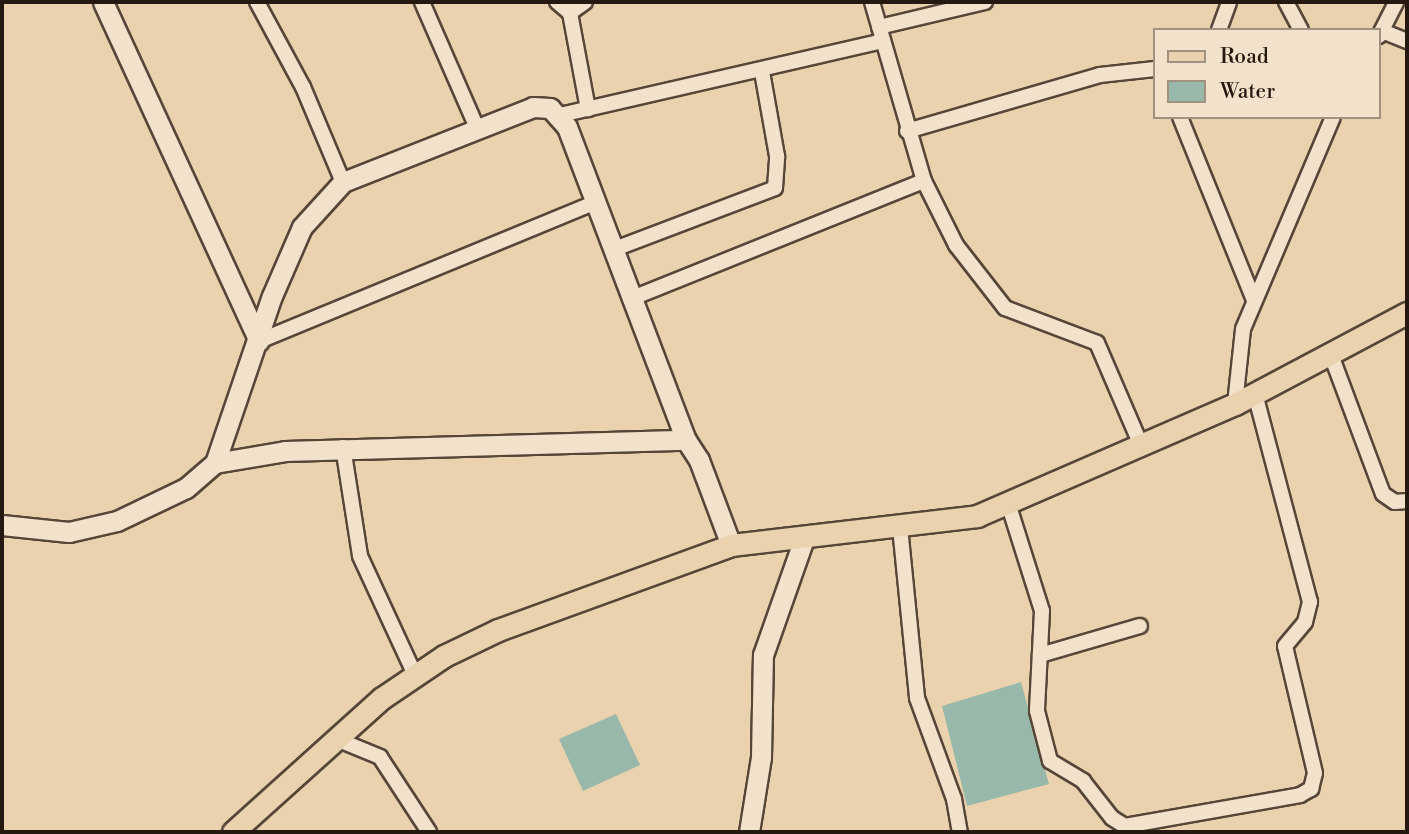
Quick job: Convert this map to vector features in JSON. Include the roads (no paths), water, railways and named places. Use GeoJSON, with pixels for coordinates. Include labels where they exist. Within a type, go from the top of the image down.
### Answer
{"type":"FeatureCollection","features":[{"type":"Feature","properties":{"kind":"main road"},"geometry":{"type":"LineString","coordinates":[[233,832],[334,738],[415,676],[498,630],[731,545],[950,522],[1008,503],[1235,404],[1407,313]]}},
{"type":"Feature","properties":{"kind":"street"},"geometry":{"type":"LineString","coordinates":[[103,2],[259,341]]}},
{"type":"Feature","properties":{"kind":"street"},"geometry":{"type":"LineString","coordinates":[[257,2],[303,86],[343,182]]}},
{"type":"Feature","properties":{"kind":"street"},"geometry":{"type":"LineString","coordinates":[[422,2],[477,128]]}},
{"type":"Feature","properties":{"kind":"street"},"geometry":{"type":"LineString","coordinates":[[557,2],[570,13],[588,109]]}},
{"type":"Feature","properties":{"kind":"street"},"geometry":{"type":"LineString","coordinates":[[570,13],[585,2]]}},
{"type":"Feature","properties":{"kind":"street"},"geometry":{"type":"LineString","coordinates":[[872,2],[907,131],[935,210],[994,299],[1017,316],[1097,343],[1141,445]]}},
{"type":"Feature","properties":{"kind":"street"},"geometry":{"type":"LineString","coordinates":[[560,115],[762,72],[985,2]]}},
{"type":"Feature","properties":{"kind":"street"},"geometry":{"type":"LineString","coordinates":[[1220,28],[1229,2]]}},
{"type":"Feature","properties":{"kind":"street"},"geometry":{"type":"LineString","coordinates":[[1286,2],[1300,28]]}},
{"type":"Feature","properties":{"kind":"street"},"geometry":{"type":"LineString","coordinates":[[1399,4],[1381,34],[1407,41]]}},
{"type":"Feature","properties":{"kind":"street"},"geometry":{"type":"LineString","coordinates":[[907,131],[1100,75],[1154,69]]}},
{"type":"Feature","properties":{"kind":"street"},"geometry":{"type":"LineString","coordinates":[[612,250],[775,188],[777,156],[762,72]]}},
{"type":"Feature","properties":{"kind":"street"},"geometry":{"type":"LineString","coordinates":[[2,525],[69,532],[117,521],[186,488],[215,463],[302,227],[343,182],[533,107],[550,108],[560,115],[686,440],[699,460],[731,545]]}},
{"type":"Feature","properties":{"kind":"street"},"geometry":{"type":"LineString","coordinates":[[1181,119],[1190,153],[1227,224],[1254,300]]}},
{"type":"Feature","properties":{"kind":"street"},"geometry":{"type":"LineString","coordinates":[[1235,404],[1238,351],[1254,300],[1332,119]]}},
{"type":"Feature","properties":{"kind":"street"},"geometry":{"type":"LineString","coordinates":[[631,299],[923,181]]}},
{"type":"Feature","properties":{"kind":"street"},"geometry":{"type":"LineString","coordinates":[[259,341],[594,203]]}},
{"type":"Feature","properties":{"kind":"street"},"geometry":{"type":"LineString","coordinates":[[1331,355],[1383,494],[1395,502],[1407,501]]}},
{"type":"Feature","properties":{"kind":"street"},"geometry":{"type":"LineString","coordinates":[[1008,503],[1042,611],[1037,711],[1050,761],[1083,781],[1112,818],[1125,826],[1311,789],[1315,773],[1285,646],[1306,622],[1310,602],[1255,394]]}},
{"type":"Feature","properties":{"kind":"street"},"geometry":{"type":"LineString","coordinates":[[215,463],[343,447],[686,440]]}},
{"type":"Feature","properties":{"kind":"street"},"geometry":{"type":"LineString","coordinates":[[343,447],[360,556],[415,676]]}},
{"type":"Feature","properties":{"kind":"street"},"geometry":{"type":"LineString","coordinates":[[900,527],[917,698],[954,799],[960,832]]}},
{"type":"Feature","properties":{"kind":"street"},"geometry":{"type":"LineString","coordinates":[[749,832],[761,757],[763,655],[805,536]]}},
{"type":"Feature","properties":{"kind":"street"},"geometry":{"type":"LineString","coordinates":[[1040,655],[1140,626]]}},
{"type":"Feature","properties":{"kind":"street"},"geometry":{"type":"LineString","coordinates":[[334,738],[380,757],[429,832]]}},
{"type":"Feature","properties":{"kind":"water"},"geometry":{"type":"Polygon","coordinates":[[[1021,682],[1049,784],[967,806],[942,706],[1021,682]]]}},
{"type":"Feature","properties":{"kind":"water"},"geometry":{"type":"Polygon","coordinates":[[[616,714],[640,765],[583,791],[559,739],[616,714]]]}}]}
